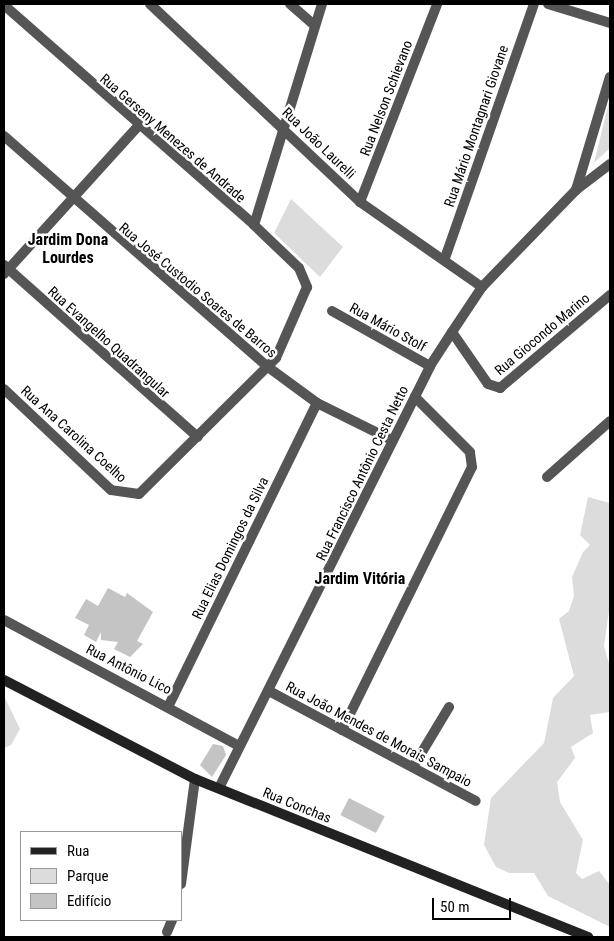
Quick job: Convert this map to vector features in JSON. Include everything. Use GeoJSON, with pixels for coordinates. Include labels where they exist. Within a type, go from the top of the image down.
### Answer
{"type":"FeatureCollection","features":[{"type":"Feature","properties":{"kind":"main road","name":"Rua Conchas"},"geometry":{"type":"LineString","coordinates":[[4,680],[195,779],[589,937]]}},
{"type":"Feature","properties":{"kind":"street","name":"Rua Gerseny Menezes de Andrade"},"geometry":{"type":"LineString","coordinates":[[4,4],[138,126],[254,225],[304,274],[307,287],[303,300],[285,344],[268,368],[154,483]]}},
{"type":"Feature","properties":{"kind":"street","name":"Rua João Laurelli"},"geometry":{"type":"LineString","coordinates":[[150,4],[285,129],[360,202],[445,258],[482,287]]}},
{"type":"Feature","properties":{"kind":"street"},"geometry":{"type":"LineString","coordinates":[[290,4],[314,25]]}},
{"type":"Feature","properties":{"kind":"street"},"geometry":{"type":"LineString","coordinates":[[254,225],[322,4]]}},
{"type":"Feature","properties":{"kind":"street","name":"Rua Nelson Schievano"},"geometry":{"type":"LineString","coordinates":[[360,202],[437,4]]}},
{"type":"Feature","properties":{"kind":"street","name":"Rua Mário Montagnari Giovane"},"geometry":{"type":"LineString","coordinates":[[445,258],[534,4]]}},
{"type":"Feature","properties":{"kind":"street"},"geometry":{"type":"LineString","coordinates":[[548,4],[610,23]]}},
{"type":"Feature","properties":{"kind":"street"},"geometry":{"type":"LineString","coordinates":[[576,190],[610,78]]}},
{"type":"Feature","properties":{"kind":"street"},"geometry":{"type":"LineString","coordinates":[[5,270],[138,126]]}},
{"type":"Feature","properties":{"kind":"street","name":"Rua José Custodio Soares de Barros"},"geometry":{"type":"LineString","coordinates":[[4,136],[71,200],[268,368],[317,403],[392,440]]}},
{"type":"Feature","properties":{"kind":"street"},"geometry":{"type":"LineString","coordinates":[[452,332],[482,287],[576,190],[610,164]]}},
{"type":"Feature","properties":{"kind":"street","name":"Rua Evangelho Quadrangular"},"geometry":{"type":"LineString","coordinates":[[5,270],[198,437]]}},
{"type":"Feature","properties":{"kind":"street","name":"Rua Giocondo Marino"},"geometry":{"type":"LineString","coordinates":[[452,332],[488,384],[500,388],[610,295]]}},
{"type":"Feature","properties":{"kind":"street","name":"Rua Mário Stolf"},"geometry":{"type":"LineString","coordinates":[[332,311],[430,366]]}},
{"type":"Feature","properties":{"kind":"street","name":"Rua Francisco Antônio Cesta Netto"},"geometry":{"type":"LineString","coordinates":[[219,788],[239,746],[269,692],[392,440],[430,366],[452,332]]}},
{"type":"Feature","properties":{"kind":"street","name":"Rua Ana Carolina Coelho"},"geometry":{"type":"LineString","coordinates":[[4,389],[111,490],[139,494],[154,483]]}},
{"type":"Feature","properties":{"kind":"street"},"geometry":{"type":"LineString","coordinates":[[342,730],[472,467],[470,452],[415,397]]}},
{"type":"Feature","properties":{"kind":"street","name":"Rua Elias Domingos da Silva"},"geometry":{"type":"LineString","coordinates":[[169,706],[317,403]]}},
{"type":"Feature","properties":{"kind":"street"},"geometry":{"type":"LineString","coordinates":[[547,477],[610,421]]}},
{"type":"Feature","properties":{"kind":"street","name":"Rua Antônio Lico"},"geometry":{"type":"LineString","coordinates":[[4,620],[169,706],[239,746]]}},
{"type":"Feature","properties":{"kind":"street","name":"Rua João Mendes de Morais Sampaio"},"geometry":{"type":"LineString","coordinates":[[269,692],[476,801]]}},
{"type":"Feature","properties":{"kind":"street"},"geometry":{"type":"LineString","coordinates":[[413,767],[449,707]]}},
{"type":"Feature","properties":{"kind":"street"},"geometry":{"type":"LineString","coordinates":[[182,876],[195,779]]}},
{"type":"Feature","properties":{"kind":"street"},"geometry":{"type":"LineString","coordinates":[[168,932],[172,921]]}},
{"type":"Feature","properties":{"kind":"green space"},"geometry":{"type":"Polygon","coordinates":[[[610,98],[610,148],[594,163],[610,98]]]}},
{"type":"Feature","properties":{"kind":"green space"},"geometry":{"type":"Polygon","coordinates":[[[291,199],[343,247],[320,277],[274,233],[291,199]]]}},
{"type":"Feature","properties":{"kind":"green space"},"geometry":{"type":"Polygon","coordinates":[[[588,497],[610,503],[610,604],[604,646],[610,667],[610,712],[590,715],[593,733],[571,747],[575,758],[557,782],[560,802],[583,840],[576,873],[582,879],[599,871],[610,885],[610,927],[548,896],[534,873],[509,873],[496,867],[484,845],[491,798],[544,743],[553,698],[574,676],[559,619],[569,611],[574,596],[572,577],[583,552],[590,545],[580,535],[588,497]]]}},
{"type":"Feature","properties":{"kind":"green space"},"geometry":{"type":"Polygon","coordinates":[[[4,696],[20,729],[11,745],[4,748],[4,696]]]}},
{"type":"Feature","properties":{"kind":"building"},"geometry":{"type":"Polygon","coordinates":[[[108,588],[125,597],[127,593],[153,612],[137,641],[143,644],[130,657],[114,649],[118,642],[101,640],[101,632],[96,642],[84,635],[89,625],[75,618],[86,599],[98,606],[108,588]]]}},
{"type":"Feature","properties":{"kind":"building"},"geometry":{"type":"Polygon","coordinates":[[[213,744],[223,746],[226,755],[212,777],[200,765],[213,744]]]}},
{"type":"Feature","properties":{"kind":"building"},"geometry":{"type":"Polygon","coordinates":[[[349,798],[385,816],[376,833],[340,815],[349,798]]]}},
{"type":"Feature","properties":{"kind":"district","name":"Jardim Dona Lourdes"},"geometry":{"type":"Point","coordinates":[68,249]}},
{"type":"Feature","properties":{"kind":"district","name":"Jardim Vitória"},"geometry":{"type":"Point","coordinates":[360,579]}}]}
